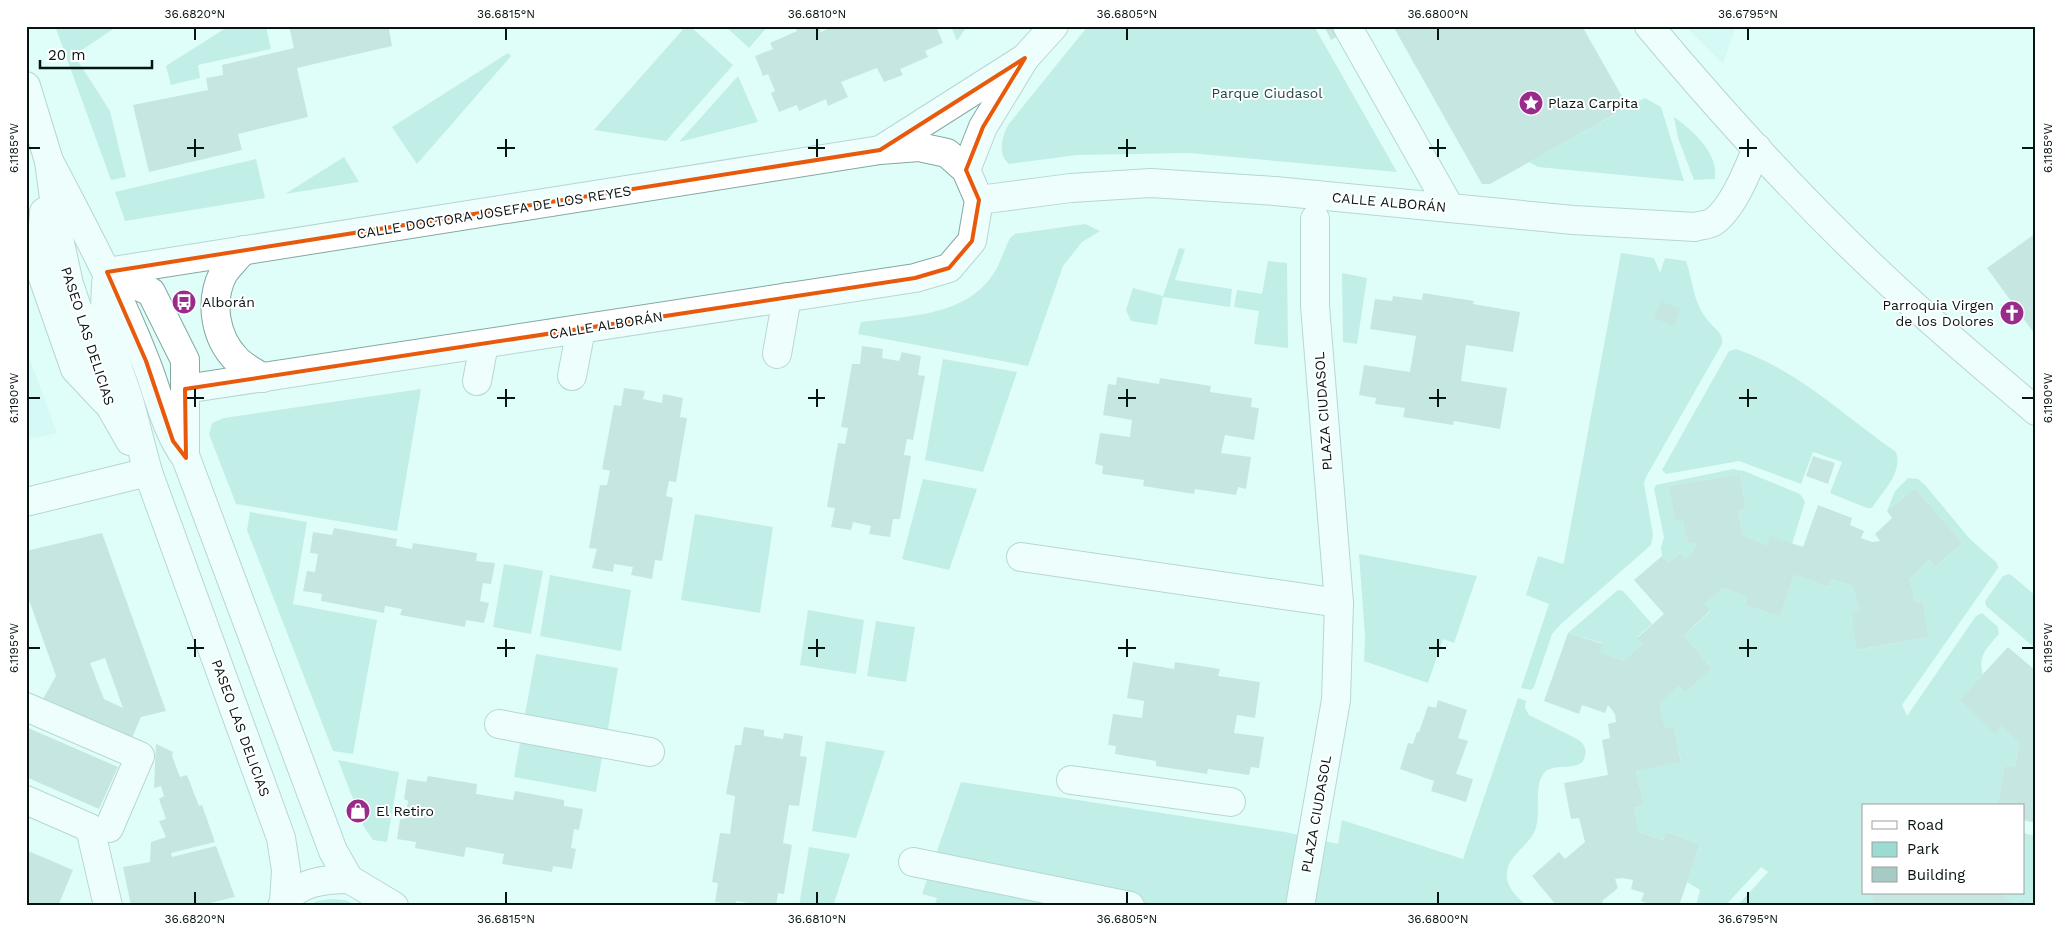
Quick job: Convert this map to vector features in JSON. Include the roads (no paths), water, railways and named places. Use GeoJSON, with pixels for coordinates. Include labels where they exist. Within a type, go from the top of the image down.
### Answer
{"type":"FeatureCollection","features":[{"type":"Feature","properties":{"kind":"street","name":"CALLE DOCTORA JOSEFA DE LOS REYES"},"geometry":{"type":"LineString","coordinates":[[107,272],[880,150],[919,147],[947,153],[966,170],[983,127],[1025,58],[1054,26]]}},
{"type":"Feature","properties":{"kind":"street"},"geometry":{"type":"LineString","coordinates":[[1346,26],[1450,208]]}},
{"type":"Feature","properties":{"kind":"street"},"geometry":{"type":"LineString","coordinates":[[1649,26],[1757,148],[1824,219],[1896,289],[2036,411]]}},
{"type":"Feature","properties":{"kind":"street","name":"CALLE DOCTORA JOSEFA DE LOS REYES"},"geometry":{"type":"LineString","coordinates":[[880,150],[1025,58]]}},
{"type":"Feature","properties":{"kind":"street","name":"PASEO LAS DELICIAS"},"geometry":{"type":"LineString","coordinates":[[26,86],[49,161],[60,243],[69,284],[110,406],[148,472]]}},
{"type":"Feature","properties":{"kind":"street","name":"CALLE ALBORÁN"},"geometry":{"type":"LineString","coordinates":[[185,389],[915,278],[949,268],[972,241],[979,200],[1071,188],[1151,183],[1275,191],[1573,220],[1695,227],[1713,222],[1721,214],[1742,183],[1757,148]]}},
{"type":"Feature","properties":{"kind":"street","name":"PASEO LAS DELICIAS"},"geometry":{"type":"LineString","coordinates":[[49,161],[107,272],[146,361],[173,441],[186,458],[330,844],[350,879],[394,906]]}},
{"type":"Feature","properties":{"kind":"street"},"geometry":{"type":"LineString","coordinates":[[966,170],[979,200]]}},
{"type":"Feature","properties":{"kind":"street","name":"PLAZA CIUDASOL"},"geometry":{"type":"LineString","coordinates":[[1300,906],[1336,700],[1339,603],[1315,306],[1315,219]]}},
{"type":"Feature","properties":{"kind":"street"},"geometry":{"type":"LineString","coordinates":[[243,250],[223,273],[216,296],[216,320],[223,343],[238,361],[262,378]]}},
{"type":"Feature","properties":{"kind":"street","name":"PASEO LAS DELICIAS"},"geometry":{"type":"LineString","coordinates":[[107,272],[151,292],[185,360],[186,458]]}},
{"type":"Feature","properties":{"kind":"street","name":"PASEO LAS DELICIAS"},"geometry":{"type":"LineString","coordinates":[[107,272],[105,307],[110,345],[129,400],[148,472],[281,838],[286,870],[283,904]]}},
{"type":"Feature","properties":{"kind":"street"},"geometry":{"type":"LineString","coordinates":[[777,354],[787,297]]}},
{"type":"Feature","properties":{"kind":"street"},"geometry":{"type":"LineString","coordinates":[[572,376],[581,329]]}},
{"type":"Feature","properties":{"kind":"street"},"geometry":{"type":"LineString","coordinates":[[477,381],[484,344]]}},
{"type":"Feature","properties":{"kind":"street"},"geometry":{"type":"LineString","coordinates":[[26,502],[148,472]]}},
{"type":"Feature","properties":{"kind":"street"},"geometry":{"type":"LineString","coordinates":[[1021,558],[1339,603]]}},
{"type":"Feature","properties":{"kind":"street"},"geometry":{"type":"LineString","coordinates":[[26,707],[140,756],[109,828]]}},
{"type":"Feature","properties":{"kind":"street"},"geometry":{"type":"LineString","coordinates":[[498,724],[650,752]]}},
{"type":"Feature","properties":{"kind":"street"},"geometry":{"type":"LineString","coordinates":[[1070,780],[1231,802]]}},
{"type":"Feature","properties":{"kind":"street"},"geometry":{"type":"LineString","coordinates":[[26,800],[90,828],[108,906]]}},
{"type":"Feature","properties":{"kind":"street"},"geometry":{"type":"LineString","coordinates":[[913,862],[1130,906]]}},
{"type":"Feature","properties":{"kind":"street","name":"PASEO LAS DELICIAS"},"geometry":{"type":"LineString","coordinates":[[283,904],[300,888],[323,879],[350,879]]}},
{"type":"Feature","properties":{"kind":"place","name":"Plaza Carpita"},"geometry":{"type":"Point","coordinates":[1531,103]}},
{"type":"Feature","properties":{"kind":"place","name":"Alborán"},"geometry":{"type":"Point","coordinates":[184,302]}},
{"type":"Feature","properties":{"kind":"place","name":"Parroquia Virgen de los Dolores"},"geometry":{"type":"Point","coordinates":[2012,313]}},
{"type":"Feature","properties":{"kind":"place","name":"El Retiro"},"geometry":{"type":"Point","coordinates":[358,811]}},
{"type":"Feature","properties":{"kind":"park label","name":"Parque Ciudasol"},"geometry":{"type":"Point","coordinates":[1267,93]}}]}
